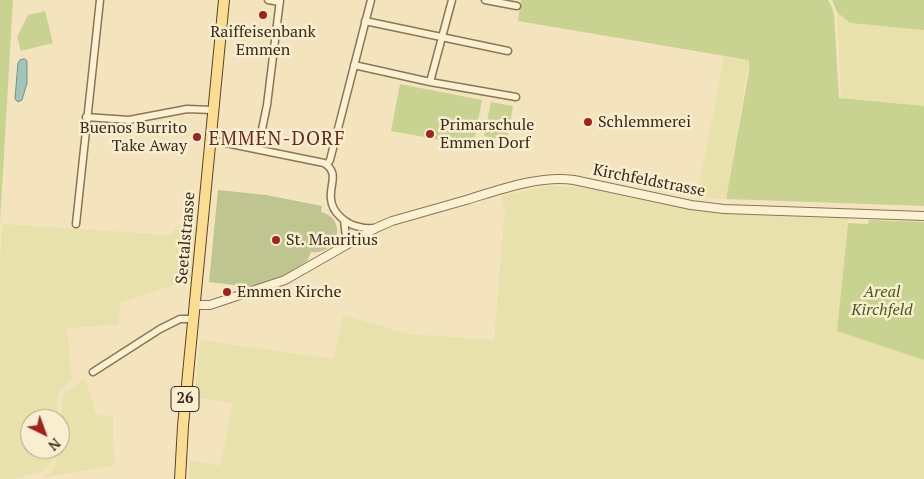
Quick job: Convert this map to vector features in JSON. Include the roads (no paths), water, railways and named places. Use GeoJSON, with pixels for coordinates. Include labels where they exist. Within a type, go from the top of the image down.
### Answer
{"type":"FeatureCollection","features":[{"type":"Feature","properties":{"kind":"main road","name":"Seetalstrasse"},"geometry":{"type":"LineString","coordinates":[[180,479],[183,426],[224,0]]}},
{"type":"Feature","properties":{"kind":"street"},"geometry":{"type":"LineString","coordinates":[[76,224],[100,0]]}},
{"type":"Feature","properties":{"kind":"street"},"geometry":{"type":"LineString","coordinates":[[258,149],[267,105],[280,1],[268,0]]}},
{"type":"Feature","properties":{"kind":"street"},"geometry":{"type":"LineString","coordinates":[[327,165],[330,160],[371,0]]}},
{"type":"Feature","properties":{"kind":"street"},"geometry":{"type":"LineString","coordinates":[[430,82],[452,0]]}},
{"type":"Feature","properties":{"kind":"street"},"geometry":{"type":"LineString","coordinates":[[485,0],[517,6]]}},
{"type":"Feature","properties":{"kind":"street"},"geometry":{"type":"LineString","coordinates":[[365,21],[508,51]]}},
{"type":"Feature","properties":{"kind":"street"},"geometry":{"type":"LineString","coordinates":[[354,65],[430,82],[516,97]]}},
{"type":"Feature","properties":{"kind":"street"},"geometry":{"type":"LineString","coordinates":[[86,117],[129,120],[187,109],[213,110]]}},
{"type":"Feature","properties":{"kind":"street"},"geometry":{"type":"LineString","coordinates":[[211,140],[311,160],[327,165],[334,176],[331,194],[332,205],[344,220],[360,228],[376,228]]}},
{"type":"Feature","properties":{"kind":"street","name":"Kirchfeldstrasse"},"geometry":{"type":"LineString","coordinates":[[195,305],[210,305],[279,282],[392,221],[495,191],[537,182],[566,179],[691,205],[724,208],[924,216]]}},
{"type":"Feature","properties":{"kind":"street"},"geometry":{"type":"LineString","coordinates":[[344,220],[346,237],[344,246]]}},
{"type":"Feature","properties":{"kind":"street"},"geometry":{"type":"LineString","coordinates":[[93,372],[160,329],[180,320],[193,319]]}},
{"type":"Feature","properties":{"kind":"water"},"geometry":{"type":"Polygon","coordinates":[[[25,59],[27,61],[27,83],[22,100],[18,102],[15,99],[18,63],[20,60],[25,59]]]}},
{"type":"Feature","properties":{"kind":"place","name":"Raiffeisenbank Emmen"},"geometry":{"type":"Point","coordinates":[263,15]}},
{"type":"Feature","properties":{"kind":"place","name":"Schlemmerei"},"geometry":{"type":"Point","coordinates":[588,122]}},
{"type":"Feature","properties":{"kind":"place","name":"Primarschule Emmen Dorf"},"geometry":{"type":"Point","coordinates":[430,134]}},
{"type":"Feature","properties":{"kind":"place","name":"Buenos Burrito Take Away"},"geometry":{"type":"Point","coordinates":[197,137]}},
{"type":"Feature","properties":{"kind":"place","name":"St. Mauritius"},"geometry":{"type":"Point","coordinates":[276,240]}},
{"type":"Feature","properties":{"kind":"place","name":"Emmen Kirche"},"geometry":{"type":"Point","coordinates":[227,292]}},
{"type":"Feature","properties":{"kind":"district","name":"EMMEN-DORF"},"geometry":{"type":"Point","coordinates":[277,140]}},
{"type":"Feature","properties":{"kind":"park label","name":"Areal Kirchfeld"},"geometry":{"type":"Point","coordinates":[882,301]}}]}
